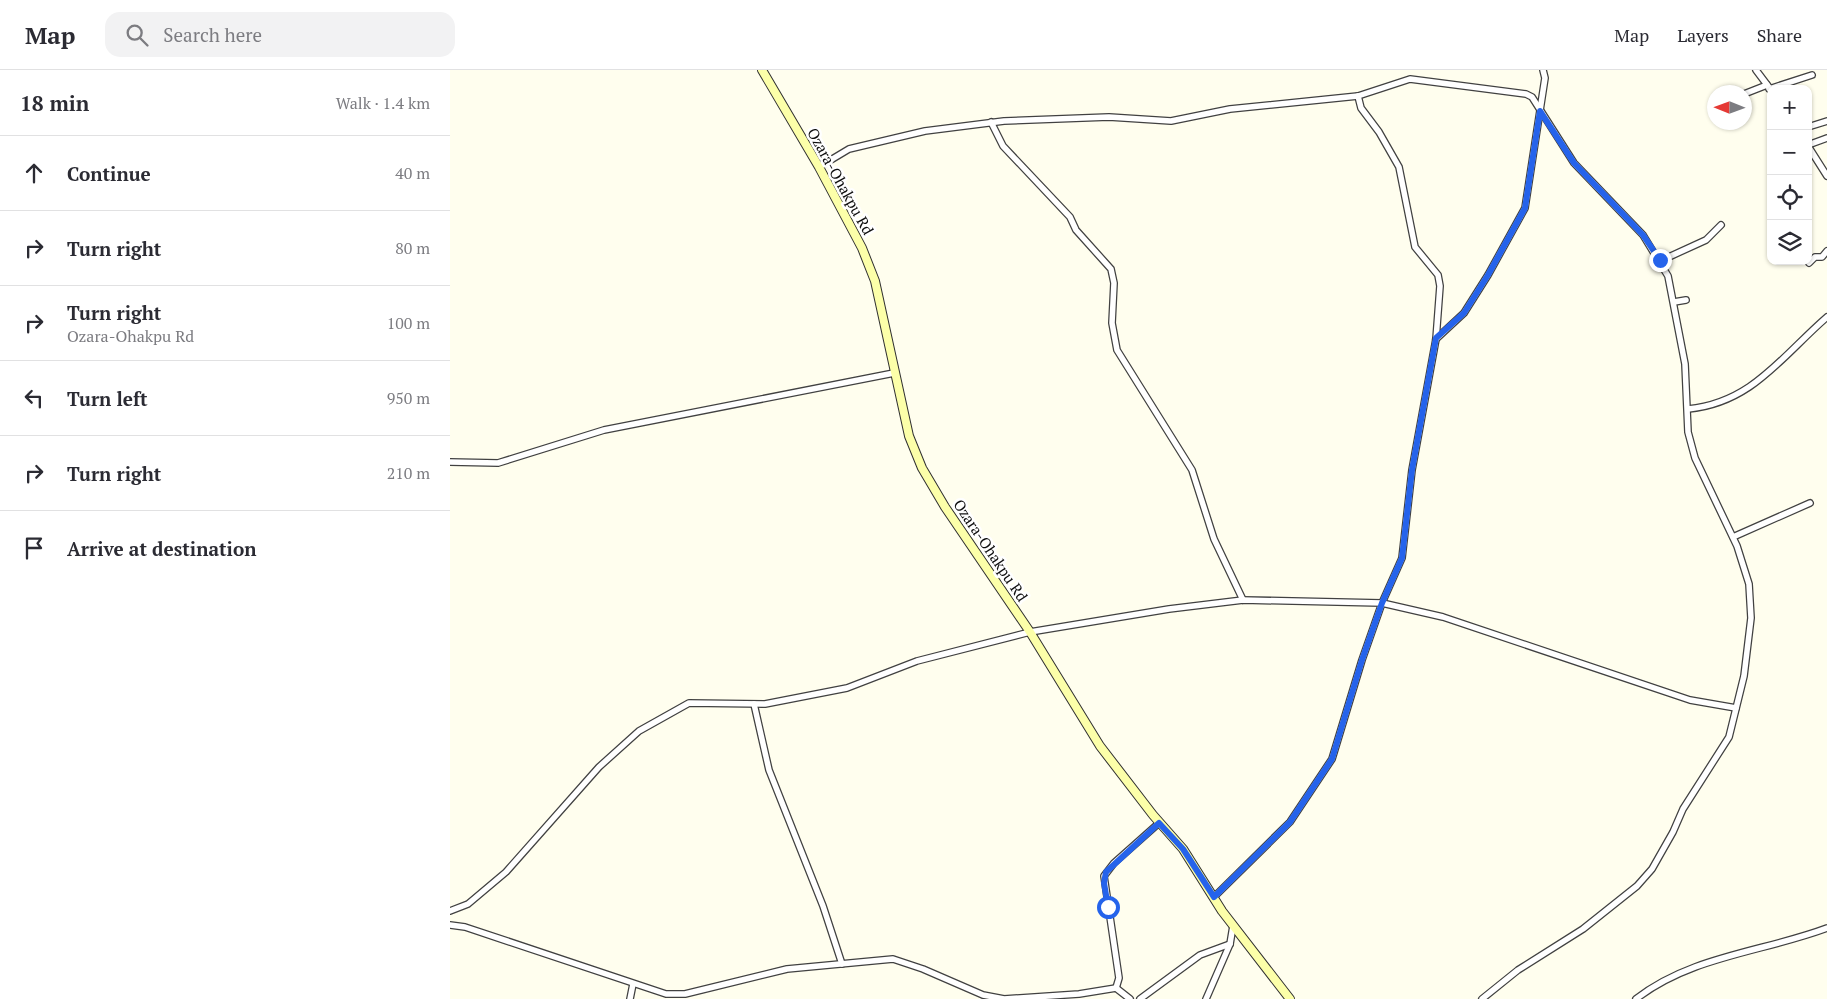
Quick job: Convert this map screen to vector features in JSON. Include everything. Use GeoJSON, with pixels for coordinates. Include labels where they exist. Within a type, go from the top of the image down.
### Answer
{"type":"FeatureCollection","features":[{"type":"Feature","properties":{"kind":"main road","name":"Ozara-Ohakpu Rd"},"geometry":{"type":"LineString","coordinates":[[762,70],[819,167],[862,248],[875,282],[909,436],[922,468],[945,507],[1030,632],[1100,746],[1159,823],[1183,849],[1233,926],[1290,999]]}},
{"type":"Feature","properties":{"kind":"street"},"geometry":{"type":"LineString","coordinates":[[1436,338],[1464,313],[1488,275],[1525,208],[1545,78],[1543,70]]}},
{"type":"Feature","properties":{"kind":"street"},"geometry":{"type":"LineString","coordinates":[[1756,70],[1767,85]]}},
{"type":"Feature","properties":{"kind":"street"},"geometry":{"type":"LineString","coordinates":[[1779,85],[1812,75]]}},
{"type":"Feature","properties":{"kind":"street"},"geometry":{"type":"LineString","coordinates":[[819,167],[849,149],[925,131],[990,122],[1108,117],[1171,121],[1230,109],[1358,96],[1410,79],[1526,94],[1532,97],[1574,163],[1643,235],[1668,276],[1685,364],[1688,432],[1695,458],[1733,537],[1749,584],[1752,618],[1747,658],[1729,737],[1683,808],[1673,832],[1652,869],[1636,886],[1582,929],[1518,970],[1482,999]]}},
{"type":"Feature","properties":{"kind":"street"},"geometry":{"type":"LineString","coordinates":[[1752,92],[1767,88]]}},
{"type":"Feature","properties":{"kind":"street"},"geometry":{"type":"LineString","coordinates":[[1214,897],[1290,822],[1332,759],[1382,603],[1402,558],[1412,470],[1436,338],[1440,286],[1438,275],[1415,247],[1398,166],[1379,132],[1361,108],[1358,96]]}},
{"type":"Feature","properties":{"kind":"street"},"geometry":{"type":"LineString","coordinates":[[1812,126],[1827,120]]}},
{"type":"Feature","properties":{"kind":"street"},"geometry":{"type":"LineString","coordinates":[[990,122],[1002,146],[1070,217],[1076,230],[1110,269],[1114,283],[1112,323],[1117,350],[1192,470],[1214,539],[1243,600]]}},
{"type":"Feature","properties":{"kind":"street"},"geometry":{"type":"LineString","coordinates":[[1812,144],[1827,138]]}},
{"type":"Feature","properties":{"kind":"street"},"geometry":{"type":"LineString","coordinates":[[1812,152],[1827,176]]}},
{"type":"Feature","properties":{"kind":"street"},"geometry":{"type":"LineString","coordinates":[[1660,260],[1706,240],[1721,225]]}},
{"type":"Feature","properties":{"kind":"street"},"geometry":{"type":"LineString","coordinates":[[1812,260],[1815,257],[1822,257],[1827,251]]}},
{"type":"Feature","properties":{"kind":"street"},"geometry":{"type":"LineString","coordinates":[[1674,302],[1686,300]]}},
{"type":"Feature","properties":{"kind":"street"},"geometry":{"type":"LineString","coordinates":[[1688,409],[1706,407],[1752,387],[1827,317]]}},
{"type":"Feature","properties":{"kind":"street"},"geometry":{"type":"LineString","coordinates":[[450,462],[498,463],[604,430],[894,373]]}},
{"type":"Feature","properties":{"kind":"street"},"geometry":{"type":"LineString","coordinates":[[1733,537],[1810,503]]}},
{"type":"Feature","properties":{"kind":"street"},"geometry":{"type":"LineString","coordinates":[[450,911],[468,904],[506,872],[599,767],[638,731],[690,704],[765,704],[847,688],[918,661],[1030,632],[1243,600],[1382,603],[1443,617],[1690,700],[1736,708]]}},
{"type":"Feature","properties":{"kind":"street"},"geometry":{"type":"LineString","coordinates":[[754,704],[769,770],[823,906],[842,964]]}},
{"type":"Feature","properties":{"kind":"street"},"geometry":{"type":"LineString","coordinates":[[1116,988],[1119,978],[1104,876],[1114,863],[1159,823]]}},
{"type":"Feature","properties":{"kind":"street"},"geometry":{"type":"LineString","coordinates":[[450,925],[465,927],[666,994],[685,994],[765,974],[893,959],[923,969],[983,995],[1004,999],[1079,994],[1116,988],[1130,999]]}},
{"type":"Feature","properties":{"kind":"street"},"geometry":{"type":"LineString","coordinates":[[1206,999],[1230,944],[1233,926]]}},
{"type":"Feature","properties":{"kind":"street"},"geometry":{"type":"LineString","coordinates":[[1636,999],[1651,986],[1692,968],[1756,950],[1786,939],[1808,936],[1827,928]]}},
{"type":"Feature","properties":{"kind":"street"},"geometry":{"type":"LineString","coordinates":[[1140,999],[1200,955],[1230,944]]}},
{"type":"Feature","properties":{"kind":"street"},"geometry":{"type":"LineString","coordinates":[[630,999],[633,984]]}},
{"type":"Feature","properties":{"kind":"route"},"geometry":{"type":"LineString","coordinates":[[1108,907],[1104,883],[1106,872],[1159,823],[1183,849],[1201,874],[1214,897],[1290,822],[1332,759],[1362,660],[1381,612],[1382,603],[1402,558],[1412,470],[1424,413],[1430,365],[1436,338],[1464,313],[1488,275],[1525,208],[1540,111],[1574,163],[1643,235],[1660,260]]}}]}
